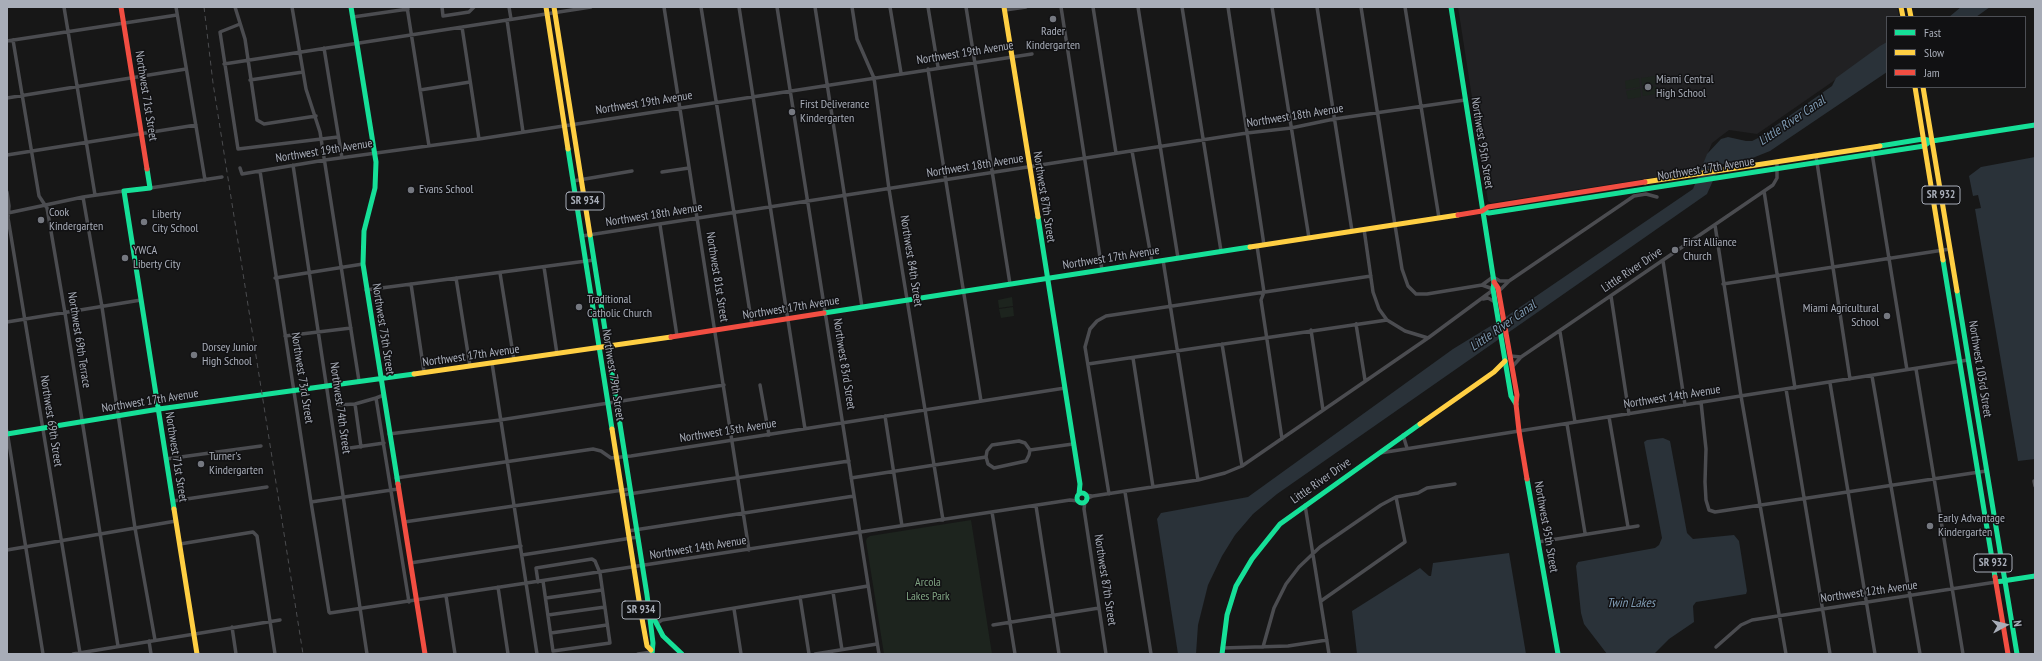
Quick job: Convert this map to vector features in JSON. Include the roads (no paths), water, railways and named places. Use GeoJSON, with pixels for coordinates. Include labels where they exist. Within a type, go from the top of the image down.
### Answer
{"type":"FeatureCollection","features":[{"type":"Feature","properties":{"kind":"main road","name":"Northwest 71st Street"},"geometry":{"type":"LineString","coordinates":[[122,7],[150,188]]}},
{"type":"Feature","properties":{"kind":"main road","name":"Northwest 75th Street"},"geometry":{"type":"LineString","coordinates":[[351,7],[375,153],[375,188],[364,231],[363,264],[425,654]]}},
{"type":"Feature","properties":{"kind":"main road","name":"Northwest 79th Street"},"geometry":{"type":"LineString","coordinates":[[546,7],[629,538],[647,646],[652,652]]}},
{"type":"Feature","properties":{"kind":"main road","name":"Northwest 95th Street"},"geometry":{"type":"LineString","coordinates":[[1451,7],[1482,211],[1494,279],[1495,302],[1501,318],[1502,339],[1511,396],[1516,404]]}},
{"type":"Feature","properties":{"kind":"main road","name":"Northwest 87th Street"},"geometry":{"type":"LineString","coordinates":[[1005,9],[1082,498]]}},
{"type":"Feature","properties":{"kind":"main road","name":"Northwest 79th Street"},"geometry":{"type":"LineString","coordinates":[[555,10],[643,566],[653,643],[652,652]]}},
{"type":"Feature","properties":{"kind":"main road"},"geometry":{"type":"LineString","coordinates":[[556,76],[565,74]]}},
{"type":"Feature","properties":{"kind":"main road","name":"Northwest 103rd Street"},"geometry":{"type":"LineString","coordinates":[[1915,88],[2008,654]]}},
{"type":"Feature","properties":{"kind":"main road","name":"Northwest 103rd Street"},"geometry":{"type":"LineString","coordinates":[[1923,88],[2017,654]]}},
{"type":"Feature","properties":{"kind":"main road","name":"Northwest 17th Avenue"},"geometry":{"type":"LineString","coordinates":[[7,434],[158,409],[608,347],[1439,218],[1482,211],[1488,207],[1850,150],[1923,139],[1932,141],[2035,125]]}},
{"type":"Feature","properties":{"kind":"main road","name":"Northwest 17th Avenue"},"geometry":{"type":"LineString","coordinates":[[1482,211],[1489,214],[1569,200],[1924,146],[1932,141]]}},
{"type":"Feature","properties":{"kind":"main road"},"geometry":{"type":"LineString","coordinates":[[1850,150],[1851,157]]}},
{"type":"Feature","properties":{"kind":"main road"},"geometry":{"type":"LineString","coordinates":[[124,192],[150,188]]}},
{"type":"Feature","properties":{"kind":"main road"},"geometry":{"type":"LineString","coordinates":[[1611,188],[1612,194]]}},
{"type":"Feature","properties":{"kind":"main road","name":"Northwest 71st Street"},"geometry":{"type":"LineString","coordinates":[[124,192],[197,654]]}},
{"type":"Feature","properties":{"kind":"main road"},"geometry":{"type":"LineString","coordinates":[[1569,200],[1582,196],[1583,192]]}},
{"type":"Feature","properties":{"kind":"main road"},"geometry":{"type":"LineString","coordinates":[[1555,196],[1559,202]]}},
{"type":"Feature","properties":{"kind":"main road","name":"Northwest 95th Street"},"geometry":{"type":"LineString","coordinates":[[1495,290],[1512,367],[1520,431],[1558,654]]}},
{"type":"Feature","properties":{"kind":"main road","name":"Little River Drive"},"geometry":{"type":"LineString","coordinates":[[1222,651],[1227,615],[1236,586],[1252,559],[1280,524],[1304,504],[1494,372],[1505,361]]}},
{"type":"Feature","properties":{"kind":"main road"},"geometry":{"type":"LineString","coordinates":[[1494,372],[1502,371],[1507,373]]}},
{"type":"Feature","properties":{"kind":"main road","name":"Northwest 12th Avenue"},"geometry":{"type":"LineString","coordinates":[[1996,582],[2035,576]]}},
{"type":"Feature","properties":{"kind":"main road","name":"SR 934"},"geometry":{"type":"LineString","coordinates":[[649,609],[665,639],[682,654]]}},
{"type":"Feature","properties":{"kind":"street"},"geometry":{"type":"LineString","coordinates":[[64,7],[95,195]]}},
{"type":"Feature","properties":{"kind":"street"},"geometry":{"type":"LineString","coordinates":[[176,7],[205,180]]}},
{"type":"Feature","properties":{"kind":"street"},"geometry":{"type":"LineString","coordinates":[[236,7],[247,60],[256,116],[264,124],[316,116]]}},
{"type":"Feature","properties":{"kind":"street"},"geometry":{"type":"LineString","coordinates":[[292,7],[306,89],[316,116],[322,139],[359,381]]}},
{"type":"Feature","properties":{"kind":"street"},"geometry":{"type":"LineString","coordinates":[[442,7],[443,16],[470,12],[474,7]]}},
{"type":"Feature","properties":{"kind":"street"},"geometry":{"type":"LineString","coordinates":[[509,7],[509,20],[523,132]]}},
{"type":"Feature","properties":{"kind":"street"},"geometry":{"type":"LineString","coordinates":[[224,64],[547,14],[555,10],[590,7]]}},
{"type":"Feature","properties":{"kind":"street","name":"Northwest 81st Street"},"geometry":{"type":"LineString","coordinates":[[664,7],[749,550]]}},
{"type":"Feature","properties":{"kind":"street"},"geometry":{"type":"LineString","coordinates":[[701,7],[752,324]]}},
{"type":"Feature","properties":{"kind":"street"},"geometry":{"type":"LineString","coordinates":[[739,7],[805,429]]}},
{"type":"Feature","properties":{"kind":"street","name":"Northwest 83rd Street"},"geometry":{"type":"LineString","coordinates":[[777,7],[806,202],[879,654]]}},
{"type":"Feature","properties":{"kind":"street"},"geometry":{"type":"LineString","coordinates":[[815,7],[862,307]]}},
{"type":"Feature","properties":{"kind":"street","name":"Northwest 84th Street"},"geometry":{"type":"LineString","coordinates":[[852,7],[857,39],[874,78],[890,189],[943,520]]}},
{"type":"Feature","properties":{"kind":"street"},"geometry":{"type":"LineString","coordinates":[[890,7],[901,73]]}},
{"type":"Feature","properties":{"kind":"street"},"geometry":{"type":"LineString","coordinates":[[928,7],[938,67]]}},
{"type":"Feature","properties":{"kind":"street"},"geometry":{"type":"LineString","coordinates":[[966,7],[1010,284]]}},
{"type":"Feature","properties":{"kind":"street"},"geometry":{"type":"LineString","coordinates":[[1005,9],[1026,7]]}},
{"type":"Feature","properties":{"kind":"street"},"geometry":{"type":"LineString","coordinates":[[1061,7],[1102,270]]}},
{"type":"Feature","properties":{"kind":"street"},"geometry":{"type":"LineString","coordinates":[[1093,7],[1116,153]]}},
{"type":"Feature","properties":{"kind":"street"},"geometry":{"type":"LineString","coordinates":[[1138,7],[1159,147],[1178,258]]}},
{"type":"Feature","properties":{"kind":"street"},"geometry":{"type":"LineString","coordinates":[[1182,7],[1221,251]]}},
{"type":"Feature","properties":{"kind":"street"},"geometry":{"type":"LineString","coordinates":[[1228,7],[1264,245]]}},
{"type":"Feature","properties":{"kind":"street"},"geometry":{"type":"LineString","coordinates":[[1272,7],[1309,238]]}},
{"type":"Feature","properties":{"kind":"street"},"geometry":{"type":"LineString","coordinates":[[1317,7],[1352,231]]}},
{"type":"Feature","properties":{"kind":"street"},"geometry":{"type":"LineString","coordinates":[[1361,7],[1377,114],[1405,280],[1412,291],[1416,294],[1427,294],[1482,285],[1494,279],[1509,281]]}},
{"type":"Feature","properties":{"kind":"street"},"geometry":{"type":"LineString","coordinates":[[1405,7],[1439,218]]}},
{"type":"Feature","properties":{"kind":"street"},"geometry":{"type":"LineString","coordinates":[[353,17],[408,8],[429,146]]}},
{"type":"Feature","properties":{"kind":"street"},"geometry":{"type":"LineString","coordinates":[[7,41],[177,15]]}},
{"type":"Feature","properties":{"kind":"street"},"geometry":{"type":"LineString","coordinates":[[240,24],[220,32],[236,147],[239,150],[338,136]]}},
{"type":"Feature","properties":{"kind":"street"},"geometry":{"type":"LineString","coordinates":[[462,27],[479,138]]}},
{"type":"Feature","properties":{"kind":"street","name":"Northwest 69th Terrace"},"geometry":{"type":"LineString","coordinates":[[13,40],[39,196],[47,208],[83,422],[118,646]]}},
{"type":"Feature","properties":{"kind":"street"},"geometry":{"type":"LineString","coordinates":[[324,48],[342,158]]}},
{"type":"Feature","properties":{"kind":"street","name":"Northwest 19th Avenue"},"geometry":{"type":"LineString","coordinates":[[260,171],[325,160],[564,126],[975,61],[1032,54]]}},
{"type":"Feature","properties":{"kind":"street"},"geometry":{"type":"LineString","coordinates":[[7,98],[186,69]]}},
{"type":"Feature","properties":{"kind":"street"},"geometry":{"type":"LineString","coordinates":[[928,69],[947,180],[981,401]]}},
{"type":"Feature","properties":{"kind":"street"},"geometry":{"type":"LineString","coordinates":[[250,80],[303,72]]}},
{"type":"Feature","properties":{"kind":"street"},"geometry":{"type":"LineString","coordinates":[[420,90],[470,82]]}},
{"type":"Feature","properties":{"kind":"street","name":"Northwest 18th Avenue"},"geometry":{"type":"LineString","coordinates":[[582,236],[1465,100]]}},
{"type":"Feature","properties":{"kind":"street"},"geometry":{"type":"LineString","coordinates":[[7,155],[142,132],[196,125]]}},
{"type":"Feature","properties":{"kind":"street"},"geometry":{"type":"LineString","coordinates":[[1871,147],[1907,370]]}},
{"type":"Feature","properties":{"kind":"street"},"geometry":{"type":"LineString","coordinates":[[1132,151],[1152,262]]}},
{"type":"Feature","properties":{"kind":"street"},"geometry":{"type":"LineString","coordinates":[[1816,156],[1850,379]]}},
{"type":"Feature","properties":{"kind":"street","name":"Little River Drive"},"geometry":{"type":"LineString","coordinates":[[1512,367],[1521,357],[1560,332],[1764,191],[1776,181],[1777,162]]}},
{"type":"Feature","properties":{"kind":"street","name":"Northwest 74th Street"},"geometry":{"type":"LineString","coordinates":[[293,165],[320,332],[342,498],[368,654]]}},
{"type":"Feature","properties":{"kind":"street"},"geometry":{"type":"LineString","coordinates":[[240,168],[242,174],[260,171]]}},
{"type":"Feature","properties":{"kind":"street"},"geometry":{"type":"LineString","coordinates":[[662,172],[689,168]]}},
{"type":"Feature","properties":{"kind":"street","name":"Northwest 73rd Street"},"geometry":{"type":"LineString","coordinates":[[260,171],[275,278],[329,612]]}},
{"type":"Feature","properties":{"kind":"street"},"geometry":{"type":"LineString","coordinates":[[573,181],[632,171]]}},
{"type":"Feature","properties":{"kind":"street"},"geometry":{"type":"LineString","coordinates":[[150,188],[222,177]]}},
{"type":"Feature","properties":{"kind":"street"},"geometry":{"type":"LineString","coordinates":[[1764,191],[1795,388]]}},
{"type":"Feature","properties":{"kind":"street","name":"Northwest 69th Street"},"geometry":{"type":"LineString","coordinates":[[7,192],[8,213],[26,319],[42,429],[80,653]]}},
{"type":"Feature","properties":{"kind":"street"},"geometry":{"type":"LineString","coordinates":[[8,213],[83,197],[124,192]]}},
{"type":"Feature","properties":{"kind":"street","name":"Northwest 14th Avenue"},"geometry":{"type":"LineString","coordinates":[[329,612],[360,610],[498,587],[600,573],[1036,506],[1198,480],[1225,473],[1242,466],[1282,439],[1495,290],[1634,196],[1646,194],[1657,197]]}},
{"type":"Feature","properties":{"kind":"street"},"geometry":{"type":"LineString","coordinates":[[83,197],[102,307],[135,528],[155,640]]}},
{"type":"Feature","properties":{"kind":"street"},"geometry":{"type":"LineString","coordinates":[[660,225],[677,336]]}},
{"type":"Feature","properties":{"kind":"street"},"geometry":{"type":"LineString","coordinates":[[1714,225],[1741,396],[1786,654]]}},
{"type":"Feature","properties":{"kind":"street"},"geometry":{"type":"LineString","coordinates":[[1364,229],[1371,276],[1379,309],[1387,320],[1405,330],[1428,338]]}},
{"type":"Feature","properties":{"kind":"street"},"geometry":{"type":"LineString","coordinates":[[1257,246],[1264,292],[1261,300],[1282,439]]}},
{"type":"Feature","properties":{"kind":"street"},"geometry":{"type":"LineString","coordinates":[[1723,284],[1950,249]]}},
{"type":"Feature","properties":{"kind":"street"},"geometry":{"type":"LineString","coordinates":[[366,290],[594,260]]}},
{"type":"Feature","properties":{"kind":"street"},"geometry":{"type":"LineString","coordinates":[[1163,260],[1198,480]]}},
{"type":"Feature","properties":{"kind":"street"},"geometry":{"type":"LineString","coordinates":[[1663,261],[1685,405]]}},
{"type":"Feature","properties":{"kind":"street"},"geometry":{"type":"LineString","coordinates":[[275,278],[363,264]]}},
{"type":"Feature","properties":{"kind":"street"},"geometry":{"type":"LineString","coordinates":[[544,267],[557,354]]}},
{"type":"Feature","properties":{"kind":"street"},"geometry":{"type":"LineString","coordinates":[[500,273],[514,360]]}},
{"type":"Feature","properties":{"kind":"street"},"geometry":{"type":"LineString","coordinates":[[1109,494],[1086,347],[1090,329],[1098,321],[1106,316],[1371,276]]}},
{"type":"Feature","properties":{"kind":"street"},"geometry":{"type":"LineString","coordinates":[[456,278],[470,366]]}},
{"type":"Feature","properties":{"kind":"street"},"geometry":{"type":"LineString","coordinates":[[411,284],[424,372]]}},
{"type":"Feature","properties":{"kind":"street"},"geometry":{"type":"LineString","coordinates":[[1482,285],[1495,290]]}},
{"type":"Feature","properties":{"kind":"street"},"geometry":{"type":"LineString","coordinates":[[1611,296],[1629,414]]}},
{"type":"Feature","properties":{"kind":"street"},"geometry":{"type":"LineString","coordinates":[[1483,299],[1488,298],[1495,302]]}},
{"type":"Feature","properties":{"kind":"street"},"geometry":{"type":"LineString","coordinates":[[7,322],[141,300]]}},
{"type":"Feature","properties":{"kind":"street"},"geometry":{"type":"LineString","coordinates":[[1088,364],[1387,320]]}},
{"type":"Feature","properties":{"kind":"street"},"geometry":{"type":"LineString","coordinates":[[1356,324],[1365,380]]}},
{"type":"Feature","properties":{"kind":"street"},"geometry":{"type":"LineString","coordinates":[[285,336],[351,328]]}},
{"type":"Feature","properties":{"kind":"street"},"geometry":{"type":"LineString","coordinates":[[1311,330],[1323,410]]}},
{"type":"Feature","properties":{"kind":"street"},"geometry":{"type":"LineString","coordinates":[[1560,332],[1575,422]]}},
{"type":"Feature","properties":{"kind":"street"},"geometry":{"type":"LineString","coordinates":[[1222,344],[1242,466]]}},
{"type":"Feature","properties":{"kind":"street"},"geometry":{"type":"LineString","coordinates":[[1510,356],[1521,357]]}},
{"type":"Feature","properties":{"kind":"street"},"geometry":{"type":"LineString","coordinates":[[1133,358],[1153,487]]}},
{"type":"Feature","properties":{"kind":"street","name":"Northwest 14th Avenue"},"geometry":{"type":"LineString","coordinates":[[1379,453],[1968,360]]}},
{"type":"Feature","properties":{"kind":"street"},"geometry":{"type":"LineString","coordinates":[[492,363],[537,654]]}},
{"type":"Feature","properties":{"kind":"street"},"geometry":{"type":"LineString","coordinates":[[1916,369],[1963,654]]}},
{"type":"Feature","properties":{"kind":"street"},"geometry":{"type":"LineString","coordinates":[[1872,376],[1920,654]]}},
{"type":"Feature","properties":{"kind":"street"},"geometry":{"type":"LineString","coordinates":[[1830,383],[1875,654]]}},
{"type":"Feature","properties":{"kind":"street"},"geometry":{"type":"LineString","coordinates":[[390,434],[500,420],[724,385]]}},
{"type":"Feature","properties":{"kind":"street"},"geometry":{"type":"LineString","coordinates":[[760,385],[769,435]]}},
{"type":"Feature","properties":{"kind":"street","name":"Northwest 15th Avenue"},"geometry":{"type":"LineString","coordinates":[[396,478],[507,460],[593,449],[601,451],[611,458],[625,457],[843,424],[1064,388]]}},
{"type":"Feature","properties":{"kind":"street"},"geometry":{"type":"LineString","coordinates":[[1786,389],[1830,654]]}},
{"type":"Feature","properties":{"kind":"street"},"geometry":{"type":"LineString","coordinates":[[337,405],[355,404],[384,396]]}},
{"type":"Feature","properties":{"kind":"street"},"geometry":{"type":"LineString","coordinates":[[376,398],[409,602]]}},
{"type":"Feature","properties":{"kind":"street"},"geometry":{"type":"LineString","coordinates":[[1701,402],[1706,448],[1705,482],[1709,510],[1715,512],[1805,500],[1934,478],[1986,471]]}},
{"type":"Feature","properties":{"kind":"street"},"geometry":{"type":"LineString","coordinates":[[355,404],[361,447]]}},
{"type":"Feature","properties":{"kind":"street"},"geometry":{"type":"LineString","coordinates":[[885,416],[902,526]]}},
{"type":"Feature","properties":{"kind":"street"},"geometry":{"type":"LineString","coordinates":[[1609,417],[1628,527]]}},
{"type":"Feature","properties":{"kind":"street"},"geometry":{"type":"LineString","coordinates":[[1567,424],[1585,534]]}},
{"type":"Feature","properties":{"kind":"street"},"geometry":{"type":"LineString","coordinates":[[7,431],[42,654]]}},
{"type":"Feature","properties":{"kind":"street"},"geometry":{"type":"LineString","coordinates":[[1403,436],[1407,448]]}},
{"type":"Feature","properties":{"kind":"street"},"geometry":{"type":"LineString","coordinates":[[1019,441],[1025,443],[1030,450],[1030,455],[1026,461],[994,468],[988,464],[986,457],[987,451],[992,445],[1019,441]]}},
{"type":"Feature","properties":{"kind":"street"},"geometry":{"type":"LineString","coordinates":[[343,449],[384,443]]}},
{"type":"Feature","properties":{"kind":"street"},"geometry":{"type":"LineString","coordinates":[[1030,450],[1073,444]]}},
{"type":"Feature","properties":{"kind":"street"},"geometry":{"type":"LineString","coordinates":[[166,459],[261,446]]}},
{"type":"Feature","properties":{"kind":"street"},"geometry":{"type":"LineString","coordinates":[[851,478],[986,457]]}},
{"type":"Feature","properties":{"kind":"street"},"geometry":{"type":"LineString","coordinates":[[404,522],[514,505],[622,493],[849,461]]}},
{"type":"Feature","properties":{"kind":"street"},"geometry":{"type":"LineString","coordinates":[[2034,481],[2035,486]]}},
{"type":"Feature","properties":{"kind":"street"},"geometry":{"type":"LineString","coordinates":[[1263,647],[1274,608],[1286,584],[1320,547],[1381,505],[1396,497],[1418,493],[1427,488],[1455,484]]}},
{"type":"Feature","properties":{"kind":"street"},"geometry":{"type":"LineString","coordinates":[[173,501],[267,486]]}},
{"type":"Feature","properties":{"kind":"street"},"geometry":{"type":"LineString","coordinates":[[311,502],[398,489]]}},
{"type":"Feature","properties":{"kind":"street"},"geometry":{"type":"LineString","coordinates":[[1125,492],[1151,654]]}},
{"type":"Feature","properties":{"kind":"street"},"geometry":{"type":"LineString","coordinates":[[628,531],[854,496]]}},
{"type":"Feature","properties":{"kind":"street"},"geometry":{"type":"LineString","coordinates":[[1321,601],[1404,542],[1396,497]]}},
{"type":"Feature","properties":{"kind":"street","name":"Northwest 87th Street"},"geometry":{"type":"LineString","coordinates":[[1082,498],[1106,654]]}},
{"type":"Feature","properties":{"kind":"street"},"geometry":{"type":"LineString","coordinates":[[1304,504],[1329,654]]}},
{"type":"Feature","properties":{"kind":"street"},"geometry":{"type":"LineString","coordinates":[[1036,506],[1059,654]]}},
{"type":"Feature","properties":{"kind":"street"},"geometry":{"type":"LineString","coordinates":[[992,512],[1015,654]]}},
{"type":"Feature","properties":{"kind":"street"},"geometry":{"type":"LineString","coordinates":[[7,550],[176,521]]}},
{"type":"Feature","properties":{"kind":"street"},"geometry":{"type":"LineString","coordinates":[[1538,542],[1638,526]]}},
{"type":"Feature","properties":{"kind":"street"},"geometry":{"type":"LineString","coordinates":[[180,544],[253,532],[256,536],[275,654]]}},
{"type":"Feature","properties":{"kind":"street"},"geometry":{"type":"LineString","coordinates":[[522,555],[638,537]]}},
{"type":"Feature","properties":{"kind":"street"},"geometry":{"type":"LineString","coordinates":[[410,563],[521,546]]}},
{"type":"Feature","properties":{"kind":"street"},"geometry":{"type":"LineString","coordinates":[[538,582],[536,568],[592,559],[595,561],[600,573],[610,643],[553,651],[543,581]]}},
{"type":"Feature","properties":{"kind":"street","name":"Northwest 12th Avenue"},"geometry":{"type":"LineString","coordinates":[[1716,647],[1744,623],[1822,608],[1952,590],[1996,582]]}},
{"type":"Feature","properties":{"kind":"street"},"geometry":{"type":"LineString","coordinates":[[656,624],[662,620],[868,586]]}},
{"type":"Feature","properties":{"kind":"street"},"geometry":{"type":"LineString","coordinates":[[498,587],[508,654]]}},
{"type":"Feature","properties":{"kind":"street"},"geometry":{"type":"LineString","coordinates":[[546,598],[602,590]]}},
{"type":"Feature","properties":{"kind":"street"},"geometry":{"type":"LineString","coordinates":[[833,592],[842,650]]}},
{"type":"Feature","properties":{"kind":"street"},"geometry":{"type":"LineString","coordinates":[[446,596],[455,654]]}},
{"type":"Feature","properties":{"kind":"street"},"geometry":{"type":"LineString","coordinates":[[800,597],[809,654]]}},
{"type":"Feature","properties":{"kind":"street"},"geometry":{"type":"LineString","coordinates":[[548,615],[605,607]]}},
{"type":"Feature","properties":{"kind":"street"},"geometry":{"type":"LineString","coordinates":[[734,608],[741,654]]}},
{"type":"Feature","properties":{"kind":"street"},"geometry":{"type":"LineString","coordinates":[[993,625],[1099,608]]}},
{"type":"Feature","properties":{"kind":"street"},"geometry":{"type":"LineString","coordinates":[[73,654],[280,620]]}},
{"type":"Feature","properties":{"kind":"street"},"geometry":{"type":"LineString","coordinates":[[551,633],[607,625]]}},
{"type":"Feature","properties":{"kind":"street"},"geometry":{"type":"LineString","coordinates":[[232,627],[236,654]]}},
{"type":"Feature","properties":{"kind":"street"},"geometry":{"type":"LineString","coordinates":[[1222,651],[1288,646],[1327,640]]}},
{"type":"Feature","properties":{"kind":"street"},"geometry":{"type":"LineString","coordinates":[[149,641],[151,654]]}},
{"type":"Feature","properties":{"kind":"street"},"geometry":{"type":"LineString","coordinates":[[815,654],[877,644]]}},
{"type":"Feature","properties":{"kind":"street"},"geometry":{"type":"LineString","coordinates":[[105,649],[106,654]]}},
{"type":"Feature","properties":{"kind":"street"},"geometry":{"type":"LineString","coordinates":[[638,654],[652,652]]}},
{"type":"Feature","properties":{"kind":"water"},"geometry":{"type":"Polygon","coordinates":[[[1961,7],[1990,7],[1977,16],[1950,16],[1961,7]]]}},
{"type":"Feature","properties":{"kind":"water","name":"Little River Canal"},"geometry":{"type":"Polygon","coordinates":[[[1886,43],[1886,73],[1770,151],[1745,161],[1729,162],[1720,165],[1707,194],[1277,494],[1253,514],[1235,535],[1222,556],[1208,585],[1198,625],[1196,654],[1178,654],[1157,519],[1161,513],[1248,497],[1453,349],[1507,316],[1693,189],[1707,154],[1721,139],[1728,137],[1752,141],[1758,138],[1832,86],[1836,78],[1886,43]]]}},
{"type":"Feature","properties":{"kind":"water"},"geometry":{"type":"Polygon","coordinates":[[[2035,157],[2035,459],[2018,461],[1975,209],[1981,208],[1978,195],[1973,196],[1969,176],[1981,167],[2035,157]]]}},
{"type":"Feature","properties":{"kind":"water","name":"Twin Lakes"},"geometry":{"type":"Polygon","coordinates":[[[1663,438],[1670,441],[1687,533],[1693,539],[1734,535],[1739,541],[1747,591],[1746,594],[1696,602],[1693,606],[1694,622],[1669,639],[1654,654],[1607,654],[1584,624],[1581,613],[1576,566],[1578,562],[1655,548],[1659,545],[1662,538],[1644,442],[1647,440],[1663,438]]]}},
{"type":"Feature","properties":{"kind":"water"},"geometry":{"type":"Polygon","coordinates":[[[1509,553],[1526,654],[1357,654],[1352,611],[1420,568],[1431,576],[1433,563],[1509,553]]]}},
{"type":"Feature","properties":{"kind":"railway"},"geometry":{"type":"LineString","coordinates":[[204,7],[213,83],[303,654]]}},
{"type":"Feature","properties":{"kind":"place","name":"Rader Kindergarten"},"geometry":{"type":"Point","coordinates":[1053,19]}},
{"type":"Feature","properties":{"kind":"place","name":"Miami Central High School"},"geometry":{"type":"Point","coordinates":[1648,87]}},
{"type":"Feature","properties":{"kind":"place","name":"First Deliverance Kindergarten"},"geometry":{"type":"Point","coordinates":[792,112]}},
{"type":"Feature","properties":{"kind":"place","name":"Evans School"},"geometry":{"type":"Point","coordinates":[411,190]}},
{"type":"Feature","properties":{"kind":"place","name":"Cook Kindergarten"},"geometry":{"type":"Point","coordinates":[41,220]}},
{"type":"Feature","properties":{"kind":"place","name":"Liberty City School"},"geometry":{"type":"Point","coordinates":[144,222]}},
{"type":"Feature","properties":{"kind":"place","name":"First Alliance Church"},"geometry":{"type":"Point","coordinates":[1675,250]}},
{"type":"Feature","properties":{"kind":"place","name":"YWCA Liberty City"},"geometry":{"type":"Point","coordinates":[125,258]}},
{"type":"Feature","properties":{"kind":"place","name":"Traditional Catholic Church"},"geometry":{"type":"Point","coordinates":[579,307]}},
{"type":"Feature","properties":{"kind":"place","name":"Miami Agricultural School"},"geometry":{"type":"Point","coordinates":[1887,316]}},
{"type":"Feature","properties":{"kind":"place","name":"Dorsey Junior High School"},"geometry":{"type":"Point","coordinates":[194,355]}},
{"type":"Feature","properties":{"kind":"place","name":"Turner's Kindergarten"},"geometry":{"type":"Point","coordinates":[201,464]}},
{"type":"Feature","properties":{"kind":"place","name":"Early Advantage Kindergarten"},"geometry":{"type":"Point","coordinates":[1930,526]}},
{"type":"Feature","properties":{"kind":"park label","name":"Arcola Lakes Park"},"geometry":{"type":"Point","coordinates":[928,590]}}]}
